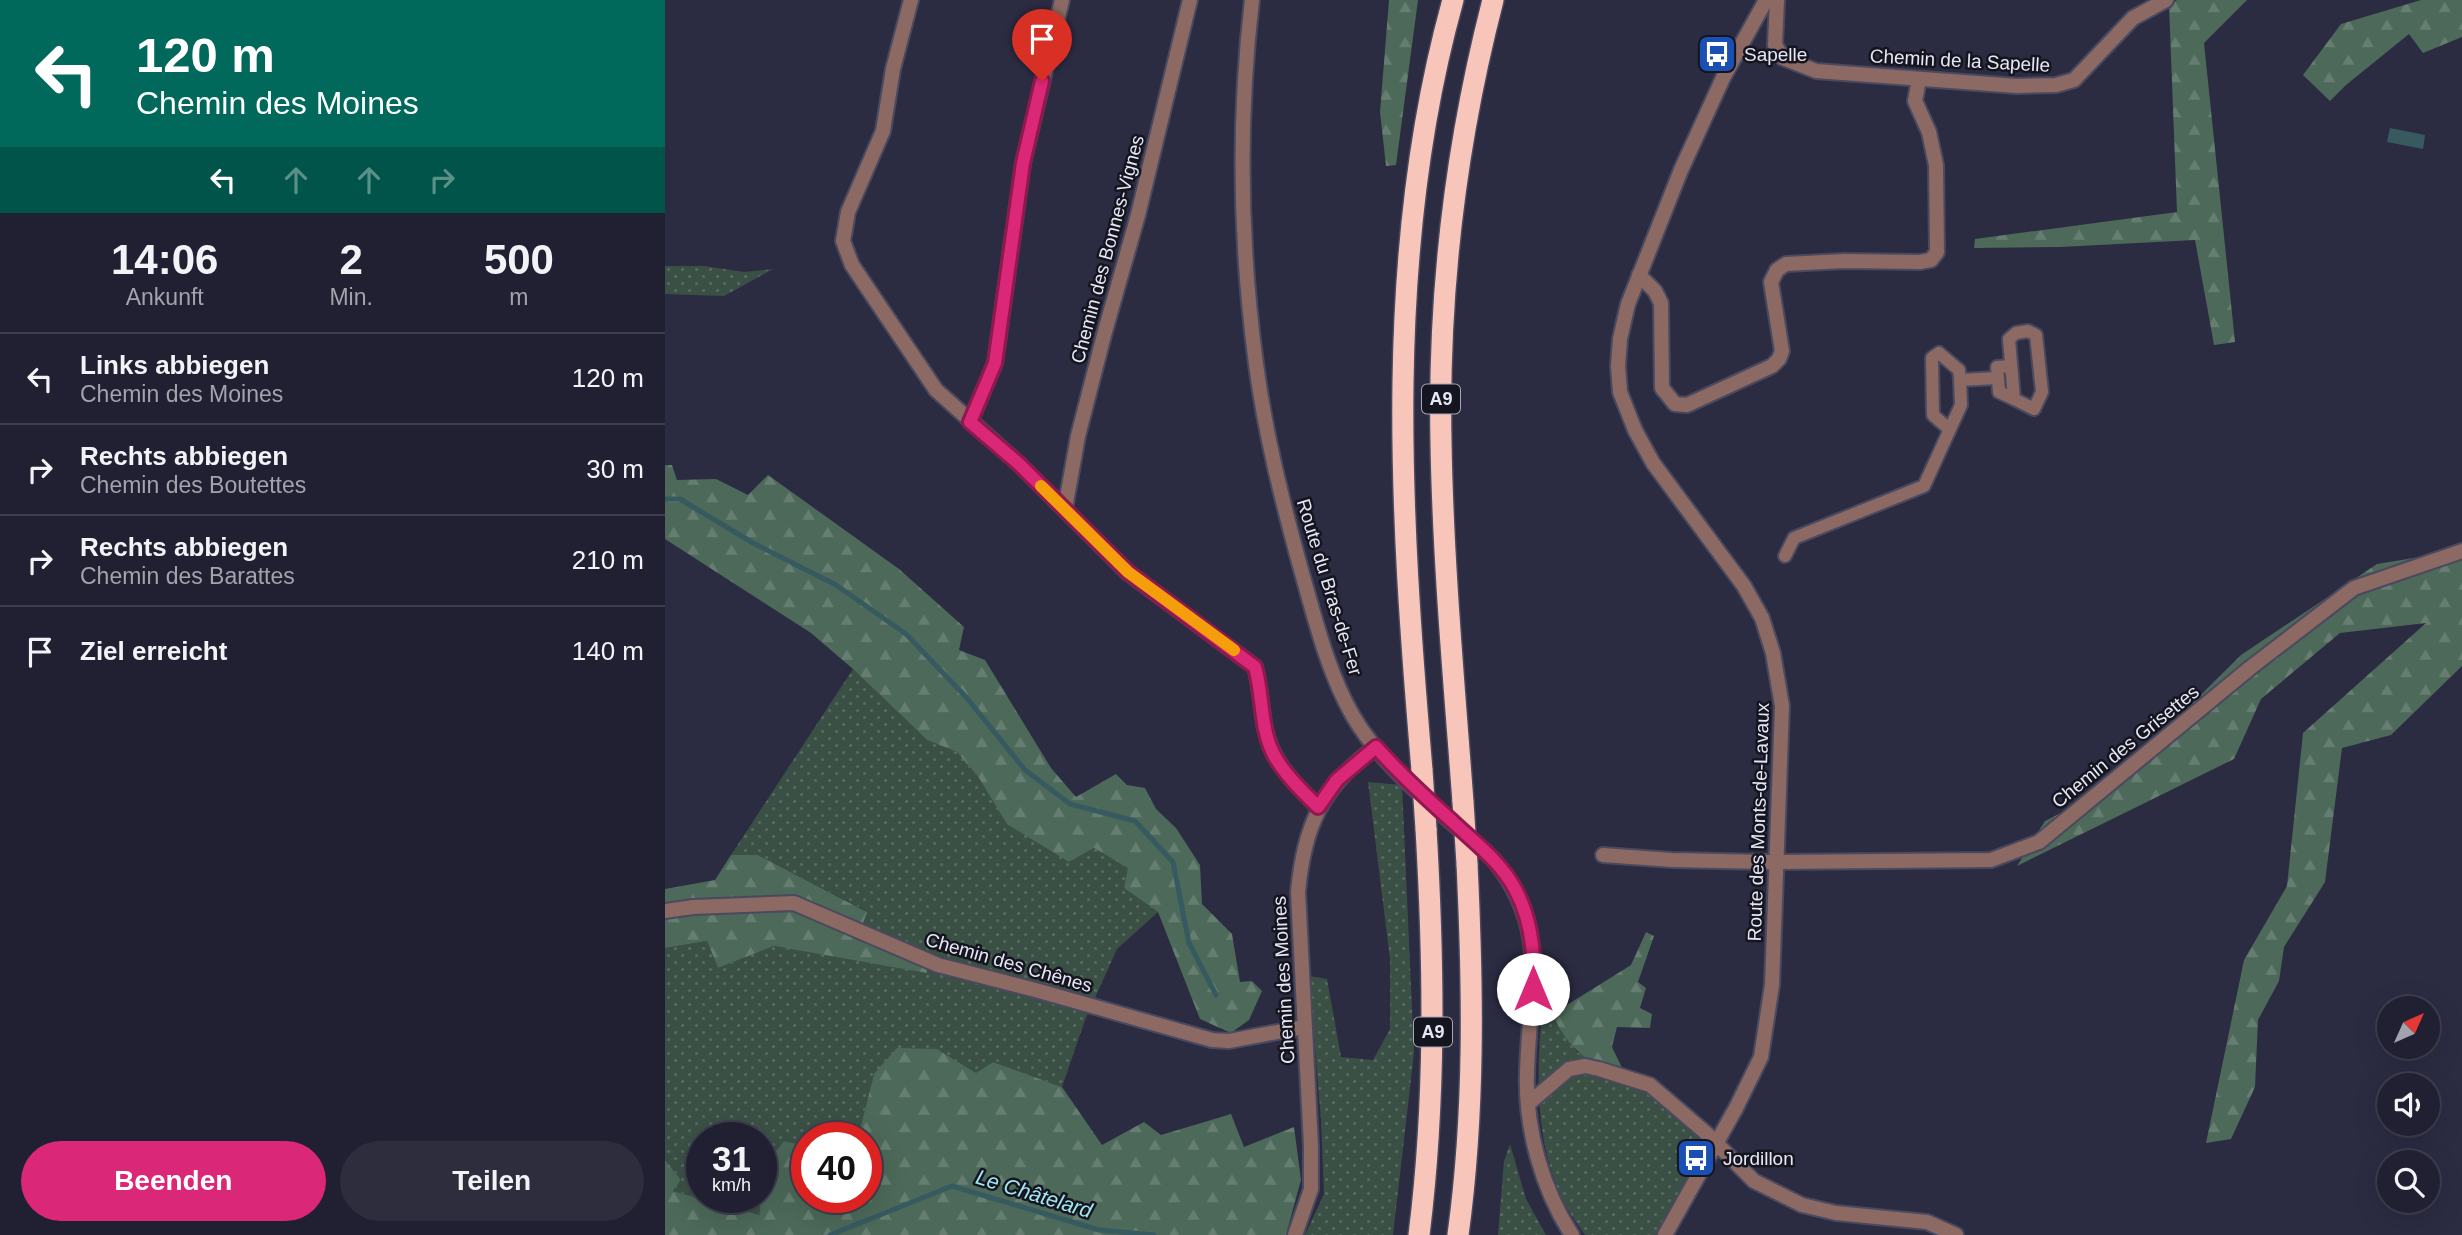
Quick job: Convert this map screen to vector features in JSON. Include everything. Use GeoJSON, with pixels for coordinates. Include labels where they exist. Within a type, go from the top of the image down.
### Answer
{"type":"FeatureCollection","features":[{"type":"Feature","properties":{"kind":"highway","name":"A9"},"geometry":{"type":"LineString","coordinates":[[1458,1235],[1472,1087],[1472,983],[1468,864],[1440,440],[1443,341],[1451,238],[1462,154],[1493,0]]}},
{"type":"Feature","properties":{"kind":"highway","name":"A9"},"geometry":{"type":"LineString","coordinates":[[1419,1235],[1427,1159],[1433,1040],[1431,921],[1404,539],[1402,408],[1416,194],[1430,106],[1451,7]]}},
{"type":"Feature","properties":{"kind":"street"},"geometry":{"type":"LineString","coordinates":[[911,0],[893,69],[883,131],[848,212],[843,241],[852,265],[936,390],[1019,464],[1128,572],[1255,667],[1273,752],[1300,789],[1318,807]]}},
{"type":"Feature","properties":{"kind":"street"},"geometry":{"type":"LineString","coordinates":[[970,422],[995,363],[1023,163],[1062,0]]}},
{"type":"Feature","properties":{"kind":"street","name":"Chemin des Bonnes-Vignes"},"geometry":{"type":"LineString","coordinates":[[1065,509],[1078,436],[1138,215],[1190,0]]}},
{"type":"Feature","properties":{"kind":"street","name":"Route du Bras-de-Fer"},"geometry":{"type":"LineString","coordinates":[[1252,0],[1242,189],[1256,365],[1273,464],[1326,655],[1353,716],[1400,774],[1493,859],[1511,881],[1521,903],[1530,932],[1534,968],[1527,1073],[1528,1104],[1544,1176],[1562,1219],[1572,1235]]}},
{"type":"Feature","properties":{"kind":"street","name":"Route des Monts-de-Lavaux"},"geometry":{"type":"LineString","coordinates":[[1665,1235],[1717,1144],[1761,1057],[1772,985],[1782,706],[1773,653],[1762,618],[1744,586],[1653,463],[1635,430],[1620,392],[1620,339],[1627,304],[1681,170],[1723,78],[1766,0]]}},
{"type":"Feature","properties":{"kind":"street","name":"Chemin de la Sapelle"},"geometry":{"type":"LineString","coordinates":[[1777,0],[1775,45],[1783,58],[1816,71],[2017,86],[2056,85],[2074,80],[2133,18],[2167,0]]}},
{"type":"Feature","properties":{"kind":"street"},"geometry":{"type":"LineString","coordinates":[[1639,275],[1655,290],[1661,303],[1662,388],[1675,404],[1687,405],[1772,366],[1779,359],[1782,351],[1771,282],[1777,270],[1786,264],[1931,260],[1937,252],[1936,165],[1929,132],[1915,101],[1919,79]]}},
{"type":"Feature","properties":{"kind":"street"},"geometry":{"type":"LineString","coordinates":[[2011,366],[1997,368],[1999,392],[2034,409],[2042,392],[2036,335],[2028,331],[2016,333],[2009,339],[2014,399]]}},
{"type":"Feature","properties":{"kind":"street"},"geometry":{"type":"LineString","coordinates":[[1785,556],[1794,538],[1924,486],[1961,405],[1959,370],[1939,354],[1932,358],[1933,415],[1949,429]]}},
{"type":"Feature","properties":{"kind":"street"},"geometry":{"type":"LineString","coordinates":[[1960,380],[1997,378]]}},
{"type":"Feature","properties":{"kind":"street","name":"Chemin des Grisettes"},"geometry":{"type":"LineString","coordinates":[[1604,855],[1672,860],[1777,862],[1991,860],[2039,842],[2250,668],[2354,587],[2462,551]]}},
{"type":"Feature","properties":{"kind":"street","name":"Chemin des Moines"},"geometry":{"type":"LineString","coordinates":[[1294,1235],[1311,1189],[1298,892],[1304,854],[1318,807],[1337,780],[1376,747]]}},
{"type":"Feature","properties":{"kind":"street","name":"Chemin des Chênes"},"geometry":{"type":"LineString","coordinates":[[665,911],[693,907],[794,903],[937,965],[1212,1040],[1229,1041],[1304,1027]]}},
{"type":"Feature","properties":{"kind":"street"},"geometry":{"type":"LineString","coordinates":[[1528,1104],[1569,1069],[1585,1066],[1599,1069],[1650,1085],[1754,1181],[1803,1205],[1836,1213],[1927,1222],[1956,1235]]}},
{"type":"Feature","properties":{"kind":"shaded area"},"geometry":{"type":"Polygon","coordinates":[[[2390,128],[2425,135],[2423,149],[2387,142],[2390,128]]]}},
{"type":"Feature","properties":{"kind":"shaded area"},"geometry":{"type":"Polygon","coordinates":[[[665,266],[704,266],[744,272],[773,269],[724,296],[665,294],[665,266]]]}},
{"type":"Feature","properties":{"kind":"shaded area"},"geometry":{"type":"Polygon","coordinates":[[[853,669],[927,740],[957,752],[979,778],[1069,862],[1094,848],[1129,868],[1124,888],[1158,912],[1117,949],[1085,1020],[1062,1087],[993,1062],[977,1074],[937,1049],[874,1074],[862,1122],[791,1122],[791,1143],[784,1141],[777,1150],[777,1122],[686,1122],[686,1195],[673,1191],[681,1180],[665,1160],[665,948],[707,941],[718,968],[774,946],[927,972],[859,935],[866,911],[758,855],[731,855],[853,669]]]}},
{"type":"Feature","properties":{"kind":"shaded area"},"geometry":{"type":"Polygon","coordinates":[[[1368,782],[1402,785],[1414,1053],[1393,1235],[1305,1235],[1324,1194],[1309,976],[1327,979],[1341,1057],[1373,1060],[1390,1029],[1390,959],[1368,782]]]}},
{"type":"Feature","properties":{"kind":"shaded area"},"geometry":{"type":"Polygon","coordinates":[[[1544,981],[1547,1000],[1577,1052],[1650,1085],[1717,1144],[1665,1235],[1585,1235],[1564,1203],[1553,1176],[1541,1122],[1539,1066],[1544,981]]]}},
{"type":"Feature","properties":{"kind":"shaded area"},"geometry":{"type":"Polygon","coordinates":[[[1510,1144],[1526,1199],[1546,1235],[1498,1235],[1504,1161],[1510,1144]]]}},
{"type":"Feature","properties":{"kind":"green space"},"geometry":{"type":"Polygon","coordinates":[[[1389,0],[1418,0],[1396,165],[1386,166],[1380,112],[1389,0]]]}},
{"type":"Feature","properties":{"kind":"green space"},"geometry":{"type":"Polygon","coordinates":[[[2177,0],[2247,0],[2204,43],[2235,342],[2214,345],[2195,240],[2060,247],[1974,248],[1975,239],[2177,212],[2169,5],[2177,0]]]}},
{"type":"Feature","properties":{"kind":"green space"},"geometry":{"type":"Polygon","coordinates":[[[2421,0],[2462,0],[2462,37],[2423,53],[2409,34],[2330,101],[2303,75],[2341,24],[2421,0]]]}},
{"type":"Feature","properties":{"kind":"green space"},"geometry":{"type":"Polygon","coordinates":[[[665,465],[672,465],[677,480],[716,479],[748,495],[768,475],[899,569],[964,627],[959,650],[985,660],[1051,768],[1076,797],[1116,774],[1127,785],[1145,788],[1156,809],[1176,828],[1200,865],[1202,904],[1232,934],[1240,982],[1252,981],[1262,991],[1249,1020],[1231,1033],[1200,1019],[1158,912],[1124,888],[1128,868],[1094,848],[1069,862],[1007,824],[979,778],[957,752],[927,740],[811,633],[665,539],[665,465]]]}},
{"type":"Feature","properties":{"kind":"green space"},"geometry":{"type":"Polygon","coordinates":[[[2462,550],[2462,666],[2391,735],[2342,748],[2325,882],[2284,947],[2279,981],[2258,1020],[2255,1087],[2231,1139],[2206,1143],[2244,960],[2287,886],[2303,733],[2426,623],[2340,633],[2261,699],[2234,759],[2017,866],[2045,821],[2103,792],[2241,655],[2377,564],[2462,550]]]}},
{"type":"Feature","properties":{"kind":"green space"},"geometry":{"type":"Polygon","coordinates":[[[731,855],[758,855],[867,912],[859,935],[924,954],[927,973],[774,946],[718,968],[707,941],[665,948],[665,889],[715,880],[731,855]]]}},
{"type":"Feature","properties":{"kind":"green space"},"geometry":{"type":"Polygon","coordinates":[[[1646,932],[1654,936],[1638,982],[1646,988],[1640,1008],[1652,1014],[1650,1028],[1617,1027],[1612,1047],[1627,1078],[1594,1064],[1570,1043],[1553,1015],[1544,981],[1567,1005],[1631,965],[1646,932]]]}},
{"type":"Feature","properties":{"kind":"green space"},"geometry":{"type":"Polygon","coordinates":[[[897,1048],[937,1049],[976,1073],[993,1062],[1062,1087],[1102,1145],[1144,1122],[1161,1135],[1231,1114],[1244,1147],[1294,1127],[1301,1180],[1286,1235],[665,1235],[665,1160],[681,1180],[673,1191],[686,1195],[686,1213],[777,1213],[777,1150],[784,1141],[791,1143],[791,1213],[882,1213],[882,1122],[862,1122],[874,1074],[897,1048]]]}},
{"type":"Feature","properties":{"kind":"waterway"},"geometry":{"type":"LineString","coordinates":[[665,499],[680,499],[753,543],[836,585],[906,634],[966,697],[1025,770],[1070,804],[1135,821],[1173,862],[1189,943],[1216,995]]}},
{"type":"Feature","properties":{"kind":"waterway","name":"Le Châtelard"},"geometry":{"type":"LineString","coordinates":[[830,1235],[952,1186],[1099,1230],[1154,1235]]}},
{"type":"Feature","properties":{"kind":"slow traffic"},"geometry":{"type":"LineString","coordinates":[[1041,486],[1128,572],[1234,650]]}},
{"type":"Feature","properties":{"kind":"place","name":"Sapelle"},"geometry":{"type":"Point","coordinates":[1717,54]}},
{"type":"Feature","properties":{"kind":"place","name":"Jordillon"},"geometry":{"type":"Point","coordinates":[1696,1158]}},
{"type":"Feature","properties":{"kind":"route"},"geometry":{"type":"LineString","coordinates":[[1042,81],[1023,163],[995,363],[970,422],[1019,464],[1128,572],[1255,667],[1273,752],[1300,789],[1318,807],[1337,780],[1356,761],[1376,747],[1400,774],[1493,859],[1515,889],[1526,916],[1533,950],[1533,989]]}}]}
